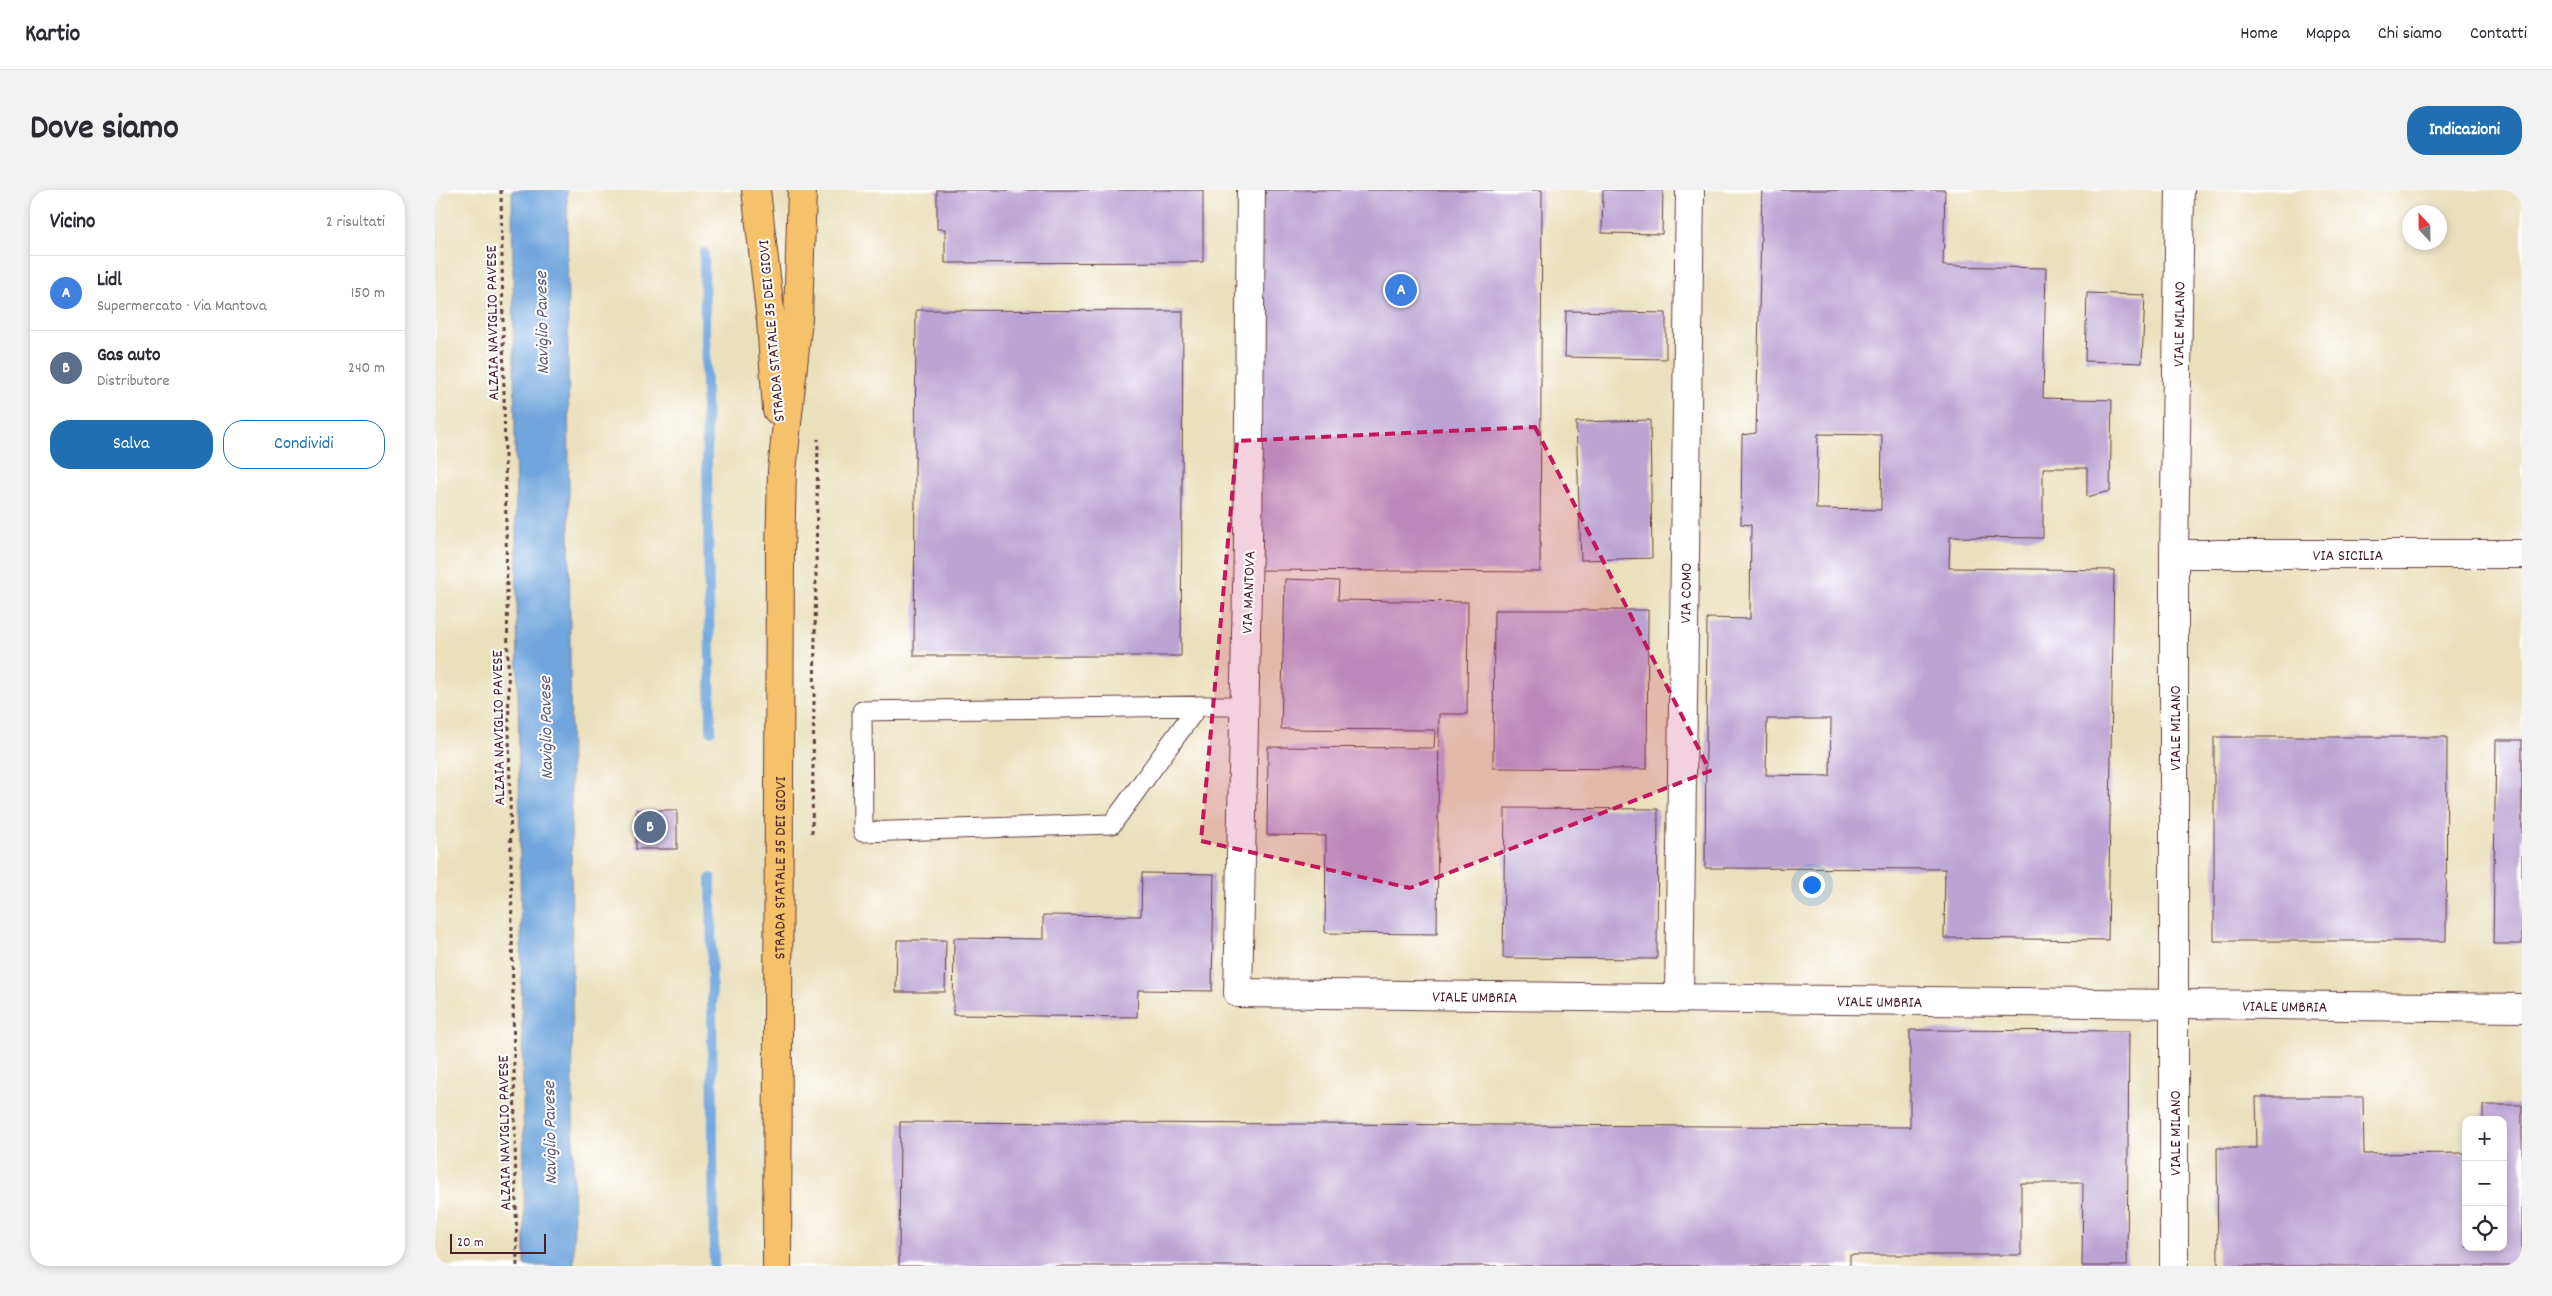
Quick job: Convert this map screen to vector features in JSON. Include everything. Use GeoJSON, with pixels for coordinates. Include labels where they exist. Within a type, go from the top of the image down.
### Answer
{"type":"FeatureCollection","features":[{"type":"Feature","properties":{"kind":"main road","name":"STRADA STATALE 35 DEI GIOVI"},"geometry":{"type":"LineString","coordinates":[[756,190],[771,320],[782,471]]}},
{"type":"Feature","properties":{"kind":"main road","name":"STRADA STATALE 35 DEI GIOVI"},"geometry":{"type":"LineString","coordinates":[[777,1266],[780,553],[782,471],[798,318],[802,190]]}},
{"type":"Feature","properties":{"kind":"street","name":"VIA MANTOVA"},"geometry":{"type":"LineString","coordinates":[[1238,993],[1248,544],[1251,190]]}},
{"type":"Feature","properties":{"kind":"street","name":"VIA COMO"},"geometry":{"type":"LineString","coordinates":[[1679,997],[1690,190]]}},
{"type":"Feature","properties":{"kind":"street","name":"VIALE MILANO"},"geometry":{"type":"LineString","coordinates":[[2174,1266],[2174,554],[2181,190]]}},
{"type":"Feature","properties":{"kind":"street","name":"VIA SICILIA"},"geometry":{"type":"LineString","coordinates":[[2174,554],[2522,554]]}},
{"type":"Feature","properties":{"kind":"street","name":"VIALE UMBRIA"},"geometry":{"type":"LineString","coordinates":[[1238,993],[2174,1002],[2522,1008]]}},
{"type":"Feature","properties":{"kind":"lane"},"geometry":{"type":"LineString","coordinates":[[1198,706],[1112,824],[863,832],[862,711],[1198,706],[1244,706]]}},
{"type":"Feature","properties":{"kind":"path","name":"ALZAIA NAVIGLIO PAVESE"},"geometry":{"type":"LineString","coordinates":[[501,190],[517,1266]]}},
{"type":"Feature","properties":{"kind":"path"},"geometry":{"type":"LineString","coordinates":[[812,841],[818,434]]}},
{"type":"Feature","properties":{"kind":"highlighted area"},"geometry":{"type":"Polygon","coordinates":[[[1535,427],[1710,771],[1410,888],[1201,841],[1237,441],[1535,427]]]}},
{"type":"Feature","properties":{"kind":"water","name":"Naviglio Pavese"},"geometry":{"type":"Polygon","coordinates":[[[512,190],[567,190],[574,1266],[525,1266],[512,190]]]}},
{"type":"Feature","properties":{"kind":"building"},"geometry":{"type":"Polygon","coordinates":[[[937,190],[1203,190],[1203,262],[945,263],[945,229],[937,229],[937,190]]]}},
{"type":"Feature","properties":{"kind":"building"},"geometry":{"type":"Polygon","coordinates":[[[1262,190],[1542,190],[1540,572],[1259,570],[1262,190]]]}},
{"type":"Feature","properties":{"kind":"building"},"geometry":{"type":"Polygon","coordinates":[[[1603,190],[1663,190],[1662,234],[1602,233],[1603,190]]]}},
{"type":"Feature","properties":{"kind":"building"},"geometry":{"type":"Polygon","coordinates":[[[1762,190],[1945,190],[1943,266],[2046,268],[2043,398],[2112,400],[2110,491],[2087,497],[2087,468],[2043,468],[2043,538],[1950,537],[1949,568],[2114,570],[2108,940],[1944,938],[1945,869],[1705,868],[1707,618],[1750,619],[1751,525],[1741,524],[1742,435],[1756,433],[1762,190]],[[1818,434],[1816,509],[1881,510],[1882,435],[1818,434]],[[1767,719],[1766,775],[1830,776],[1831,719],[1767,719]]]}},
{"type":"Feature","properties":{"kind":"building"},"geometry":{"type":"Polygon","coordinates":[[[2087,293],[2145,295],[2142,363],[2085,361],[2087,293]]]}},
{"type":"Feature","properties":{"kind":"building"},"geometry":{"type":"Polygon","coordinates":[[[916,310],[1183,311],[1181,656],[914,656],[916,310]]]}},
{"type":"Feature","properties":{"kind":"building"},"geometry":{"type":"Polygon","coordinates":[[[1566,311],[1666,313],[1666,359],[1565,357],[1566,311]]]}},
{"type":"Feature","properties":{"kind":"building"},"geometry":{"type":"Polygon","coordinates":[[[1650,420],[1652,558],[1581,560],[1576,422],[1650,420]]]}},
{"type":"Feature","properties":{"kind":"building"},"geometry":{"type":"Polygon","coordinates":[[[1285,579],[1339,581],[1338,600],[1468,602],[1467,714],[1439,714],[1437,934],[1325,933],[1326,836],[1267,835],[1268,747],[1434,748],[1435,730],[1281,729],[1285,579]]]}},
{"type":"Feature","properties":{"kind":"building"},"geometry":{"type":"Polygon","coordinates":[[[1494,610],[1648,610],[1647,769],[1493,768],[1494,610]]]}},
{"type":"Feature","properties":{"kind":"building"},"geometry":{"type":"Polygon","coordinates":[[[2214,737],[2447,737],[2446,941],[2214,941],[2214,737]]]}},
{"type":"Feature","properties":{"kind":"building"},"geometry":{"type":"Polygon","coordinates":[[[2496,740],[2522,740],[2522,944],[2493,944],[2496,740]]]}},
{"type":"Feature","properties":{"kind":"building"},"geometry":{"type":"Polygon","coordinates":[[[1505,808],[1658,809],[1657,959],[1503,958],[1505,808]]]}},
{"type":"Feature","properties":{"kind":"building"},"geometry":{"type":"Polygon","coordinates":[[[636,810],[677,810],[677,849],[636,849],[636,810]]]}},
{"type":"Feature","properties":{"kind":"building"},"geometry":{"type":"Polygon","coordinates":[[[1142,873],[1214,874],[1212,991],[1138,990],[1137,1017],[953,1015],[954,938],[1043,939],[1043,915],[1141,916],[1142,873]]]}},
{"type":"Feature","properties":{"kind":"building"},"geometry":{"type":"Polygon","coordinates":[[[897,940],[946,940],[945,992],[896,992],[897,940]]]}},
{"type":"Feature","properties":{"kind":"building"},"geometry":{"type":"Polygon","coordinates":[[[1910,1030],[2129,1031],[2127,1266],[2082,1266],[2083,1183],[2021,1183],[2021,1255],[1850,1255],[1850,1266],[899,1266],[900,1122],[1910,1127],[1910,1030]]]}},
{"type":"Feature","properties":{"kind":"building"},"geometry":{"type":"Polygon","coordinates":[[[2256,1097],[2363,1097],[2364,1154],[2462,1153],[2462,1251],[2507,1251],[2507,1116],[2483,1116],[2483,1105],[2522,1105],[2522,1266],[2218,1266],[2217,1148],[2257,1148],[2256,1097]]]}},
{"type":"Feature","properties":{"kind":"waterway"},"geometry":{"type":"LineString","coordinates":[[704,253],[711,731]]}},
{"type":"Feature","properties":{"kind":"waterway"},"geometry":{"type":"LineString","coordinates":[[711,878],[714,1266]]}},
{"type":"Feature","properties":{"kind":"place","name":"Lidl"},"geometry":{"type":"Point","coordinates":[1401,290]}},
{"type":"Feature","properties":{"kind":"place","name":"Gas auto"},"geometry":{"type":"Point","coordinates":[650,827]}}]}
